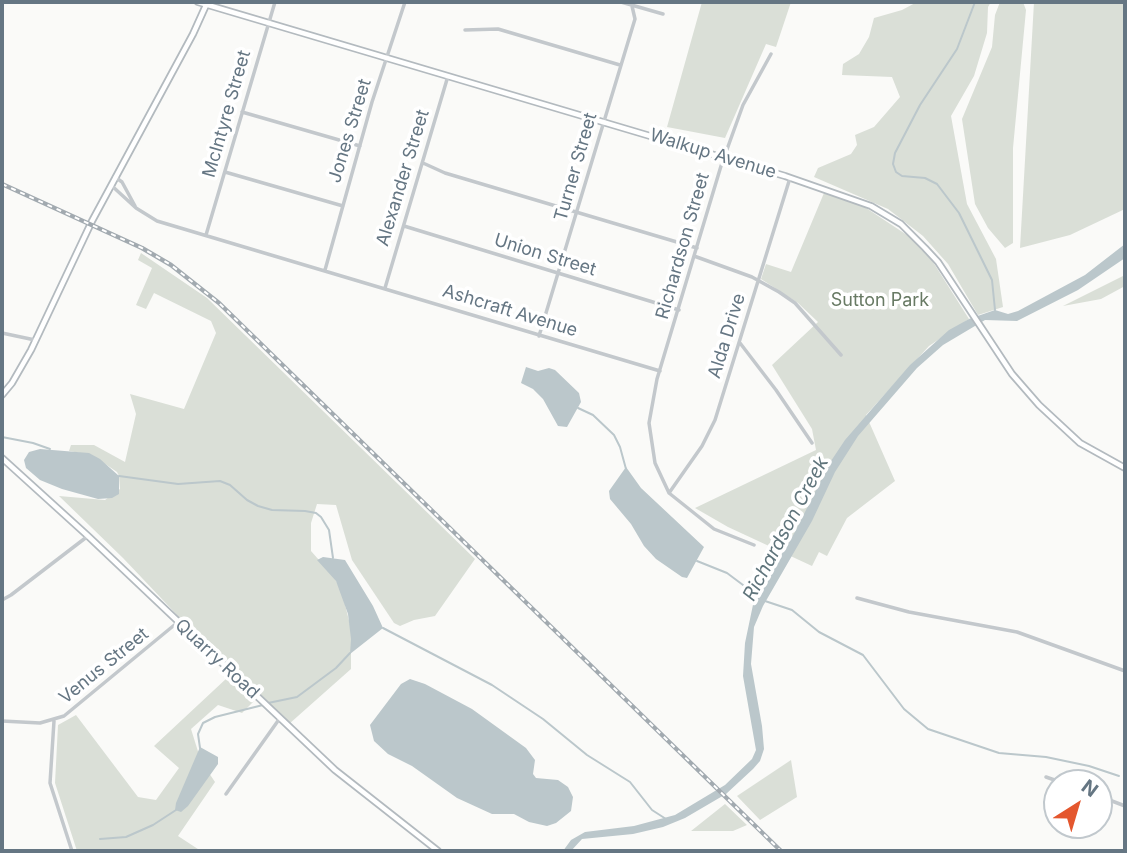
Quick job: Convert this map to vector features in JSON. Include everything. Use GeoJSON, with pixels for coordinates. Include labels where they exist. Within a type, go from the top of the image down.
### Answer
{"type":"FeatureCollection","features":[{"type":"Feature","properties":{"kind":"street","name":"Walkup Avenue"},"geometry":{"type":"LineString","coordinates":[[198,2],[790,178],[871,206],[901,224],[938,262],[1021,385],[1052,418],[1080,443],[1125,468]]}},
{"type":"Feature","properties":{"kind":"street","name":"McIntyre Street"},"geometry":{"type":"LineString","coordinates":[[205,234],[275,2]]}},
{"type":"Feature","properties":{"kind":"street","name":"Jones Street"},"geometry":{"type":"LineString","coordinates":[[325,270],[405,2]]}},
{"type":"Feature","properties":{"kind":"street"},"geometry":{"type":"LineString","coordinates":[[621,2],[663,14]]}},
{"type":"Feature","properties":{"kind":"street"},"geometry":{"type":"LineString","coordinates":[[2,395],[18,373],[115,177],[193,34],[207,3]]}},
{"type":"Feature","properties":{"kind":"street","name":"Turner Street"},"geometry":{"type":"LineString","coordinates":[[540,336],[635,19],[632,6]]}},
{"type":"Feature","properties":{"kind":"street"},"geometry":{"type":"LineString","coordinates":[[465,30],[498,29],[620,65]]}},
{"type":"Feature","properties":{"kind":"street","name":"Richardson Street"},"geometry":{"type":"LineString","coordinates":[[660,370],[724,158],[750,88],[771,54]]}},
{"type":"Feature","properties":{"kind":"street","name":"Alexander Street"},"geometry":{"type":"LineString","coordinates":[[385,288],[448,76]]}},
{"type":"Feature","properties":{"kind":"street"},"geometry":{"type":"LineString","coordinates":[[242,112],[360,146]]}},
{"type":"Feature","properties":{"kind":"street"},"geometry":{"type":"LineString","coordinates":[[423,163],[445,173],[697,248]]}},
{"type":"Feature","properties":{"kind":"street"},"geometry":{"type":"LineString","coordinates":[[225,173],[343,206]]}},
{"type":"Feature","properties":{"kind":"street"},"geometry":{"type":"LineString","coordinates":[[115,177],[122,182],[136,208]]}},
{"type":"Feature","properties":{"kind":"street","name":"Alda Drive"},"geometry":{"type":"LineString","coordinates":[[669,493],[708,435],[740,343],[790,178]]}},
{"type":"Feature","properties":{"kind":"street","name":"Ashcraft Avenue"},"geometry":{"type":"LineString","coordinates":[[111,185],[136,208],[157,220],[660,370]]}},
{"type":"Feature","properties":{"kind":"street","name":"Union Street"},"geometry":{"type":"LineString","coordinates":[[404,226],[678,310]]}},
{"type":"Feature","properties":{"kind":"street"},"geometry":{"type":"LineString","coordinates":[[695,256],[759,280],[795,303],[842,355]]}},
{"type":"Feature","properties":{"kind":"street"},"geometry":{"type":"LineString","coordinates":[[2,333],[35,340]]}},
{"type":"Feature","properties":{"kind":"street"},"geometry":{"type":"LineString","coordinates":[[740,343],[812,443]]}},
{"type":"Feature","properties":{"kind":"street"},"geometry":{"type":"LineString","coordinates":[[660,370],[649,423],[655,463],[669,493],[714,529],[754,545]]}},
{"type":"Feature","properties":{"kind":"street","name":"Quarry Road"},"geometry":{"type":"LineString","coordinates":[[2,458],[335,770],[438,851]]}},
{"type":"Feature","properties":{"kind":"street"},"geometry":{"type":"LineString","coordinates":[[2,600],[88,536]]}},
{"type":"Feature","properties":{"kind":"street"},"geometry":{"type":"LineString","coordinates":[[857,598],[909,612],[1017,632],[1125,671]]}},
{"type":"Feature","properties":{"kind":"street","name":"Venus Street"},"geometry":{"type":"LineString","coordinates":[[2,721],[54,721],[72,711],[177,622]]}},
{"type":"Feature","properties":{"kind":"street"},"geometry":{"type":"LineString","coordinates":[[226,794],[280,718]]}},
{"type":"Feature","properties":{"kind":"street"},"geometry":{"type":"LineString","coordinates":[[54,721],[50,783],[72,851]]}},
{"type":"Feature","properties":{"kind":"green space"},"geometry":{"type":"Polygon","coordinates":[[[702,2],[791,2],[776,47],[766,44],[725,138],[667,127],[702,2]]]}},
{"type":"Feature","properties":{"kind":"green space"},"geometry":{"type":"Polygon","coordinates":[[[917,2],[991,2],[988,7],[987,33],[974,76],[951,116],[967,204],[996,259],[1003,307],[978,315],[948,264],[923,236],[888,209],[814,177],[818,168],[851,154],[857,145],[855,135],[874,127],[900,97],[892,77],[842,75],[843,64],[859,54],[869,37],[874,18],[902,10],[917,2]]]}},
{"type":"Feature","properties":{"kind":"green space"},"geometry":{"type":"Polygon","coordinates":[[[1000,2],[1023,2],[1026,10],[1013,148],[1013,243],[1005,248],[988,228],[975,204],[962,119],[992,47],[995,15],[1000,2]]]}},
{"type":"Feature","properties":{"kind":"green space"},"geometry":{"type":"Polygon","coordinates":[[[1034,2],[1125,2],[1125,209],[1070,235],[1020,248],[1034,2]]]}},
{"type":"Feature","properties":{"kind":"green space","name":"Sutton Park"},"geometry":{"type":"Polygon","coordinates":[[[824,193],[860,204],[910,237],[933,262],[969,319],[929,346],[866,415],[895,481],[847,518],[827,556],[819,552],[812,566],[728,527],[695,508],[816,450],[812,429],[772,365],[818,322],[798,303],[761,279],[766,264],[791,272],[824,193]]]}},
{"type":"Feature","properties":{"kind":"green space"},"geometry":{"type":"Polygon","coordinates":[[[141,253],[207,298],[475,559],[435,616],[400,626],[394,623],[352,560],[336,505],[317,504],[311,523],[311,551],[334,577],[342,592],[351,629],[351,669],[289,724],[216,656],[123,558],[59,496],[105,500],[120,489],[117,472],[92,455],[69,451],[71,445],[94,445],[125,462],[136,414],[130,394],[184,409],[216,333],[211,321],[154,293],[146,309],[136,305],[152,268],[138,260],[141,253]]]}},
{"type":"Feature","properties":{"kind":"green space"},"geometry":{"type":"Polygon","coordinates":[[[1125,275],[1125,286],[1101,299],[1063,306],[1125,275]]]}},
{"type":"Feature","properties":{"kind":"green space"},"geometry":{"type":"Polygon","coordinates":[[[228,677],[254,701],[242,713],[218,705],[191,729],[201,761],[215,782],[178,836],[201,851],[77,851],[55,783],[58,725],[76,715],[138,797],[156,800],[179,768],[154,746],[228,677]]]}},
{"type":"Feature","properties":{"kind":"green space"},"geometry":{"type":"Polygon","coordinates":[[[791,760],[797,797],[760,820],[737,796],[791,760]]]}},
{"type":"Feature","properties":{"kind":"green space"},"geometry":{"type":"Polygon","coordinates":[[[725,804],[747,825],[733,831],[691,831],[725,804]]]}},
{"type":"Feature","properties":{"kind":"shaded area"},"geometry":{"type":"Polygon","coordinates":[[[1125,244],[1125,258],[1078,290],[1017,321],[985,320],[943,345],[917,368],[858,436],[835,472],[812,521],[763,606],[754,627],[751,664],[764,749],[760,761],[753,769],[726,794],[685,818],[663,827],[633,834],[582,839],[571,851],[563,851],[571,840],[585,832],[634,826],[675,815],[725,785],[752,759],[756,750],[743,676],[745,643],[754,600],[845,440],[910,365],[949,330],[969,319],[995,310],[1008,314],[1018,311],[1085,275],[1125,244]]]}},
{"type":"Feature","properties":{"kind":"shaded area"},"geometry":{"type":"Polygon","coordinates":[[[526,367],[538,371],[549,368],[555,370],[579,393],[581,402],[567,427],[558,426],[543,399],[533,389],[521,383],[526,367]]]}},
{"type":"Feature","properties":{"kind":"shaded area"},"geometry":{"type":"Polygon","coordinates":[[[40,449],[89,453],[100,459],[119,476],[119,494],[112,498],[98,499],[40,480],[26,468],[24,460],[29,452],[40,449]]]}},
{"type":"Feature","properties":{"kind":"shaded area"},"geometry":{"type":"Polygon","coordinates":[[[626,467],[641,488],[704,547],[687,578],[656,559],[610,499],[609,491],[626,467]]]}},
{"type":"Feature","properties":{"kind":"shaded area"},"geometry":{"type":"Polygon","coordinates":[[[323,557],[345,560],[383,628],[350,654],[348,614],[336,581],[317,560],[323,557]]]}},
{"type":"Feature","properties":{"kind":"shaded area"},"geometry":{"type":"Polygon","coordinates":[[[410,679],[472,709],[526,748],[535,760],[533,774],[536,778],[558,780],[568,787],[573,797],[571,811],[556,823],[547,826],[529,822],[514,814],[492,814],[457,798],[412,766],[388,754],[374,741],[370,725],[401,684],[410,679]]]}},
{"type":"Feature","properties":{"kind":"shaded area"},"geometry":{"type":"Polygon","coordinates":[[[200,747],[218,757],[218,764],[188,806],[181,812],[175,810],[176,803],[200,747]]]}},
{"type":"Feature","properties":{"kind":"waterway"},"geometry":{"type":"LineString","coordinates":[[975,2],[957,49],[920,105],[895,153],[893,164],[896,172],[902,176],[925,178],[937,184],[959,213],[992,280],[995,310]]}},
{"type":"Feature","properties":{"kind":"waterway"},"geometry":{"type":"LineString","coordinates":[[578,408],[593,415],[614,435],[626,469]]}},
{"type":"Feature","properties":{"kind":"waterway"},"geometry":{"type":"LineString","coordinates":[[2,437],[50,449]]}},
{"type":"Feature","properties":{"kind":"waterway"},"geometry":{"type":"LineString","coordinates":[[119,476],[178,484],[220,481],[230,485],[258,506],[272,510],[316,513],[329,530],[333,558]]}},
{"type":"Feature","properties":{"kind":"waterway","name":"Richardson Creek"},"geometry":{"type":"LineString","coordinates":[[697,561],[727,573],[751,591],[760,592]]}},
{"type":"Feature","properties":{"kind":"waterway","name":"Richardson Creek"},"geometry":{"type":"LineString","coordinates":[[765,601],[792,610],[819,632],[863,655],[904,709],[928,729],[999,753],[1046,757],[1089,766],[1119,776]]}},
{"type":"Feature","properties":{"kind":"waterway"},"geometry":{"type":"LineString","coordinates":[[383,628],[492,685],[543,719],[587,755],[630,782],[652,810],[666,819]]}},
{"type":"Feature","properties":{"kind":"waterway"},"geometry":{"type":"LineString","coordinates":[[268,703],[297,697],[336,668],[350,653]]}},
{"type":"Feature","properties":{"kind":"waterway"},"geometry":{"type":"LineString","coordinates":[[200,748],[198,734],[203,723],[215,717],[263,705]]}},
{"type":"Feature","properties":{"kind":"waterway"},"geometry":{"type":"LineString","coordinates":[[100,839],[126,837],[153,825],[176,810]]}},
{"type":"Feature","properties":{"kind":"railway"},"geometry":{"type":"LineString","coordinates":[[2,184],[142,248],[171,265],[219,303],[781,851]]}}]}
